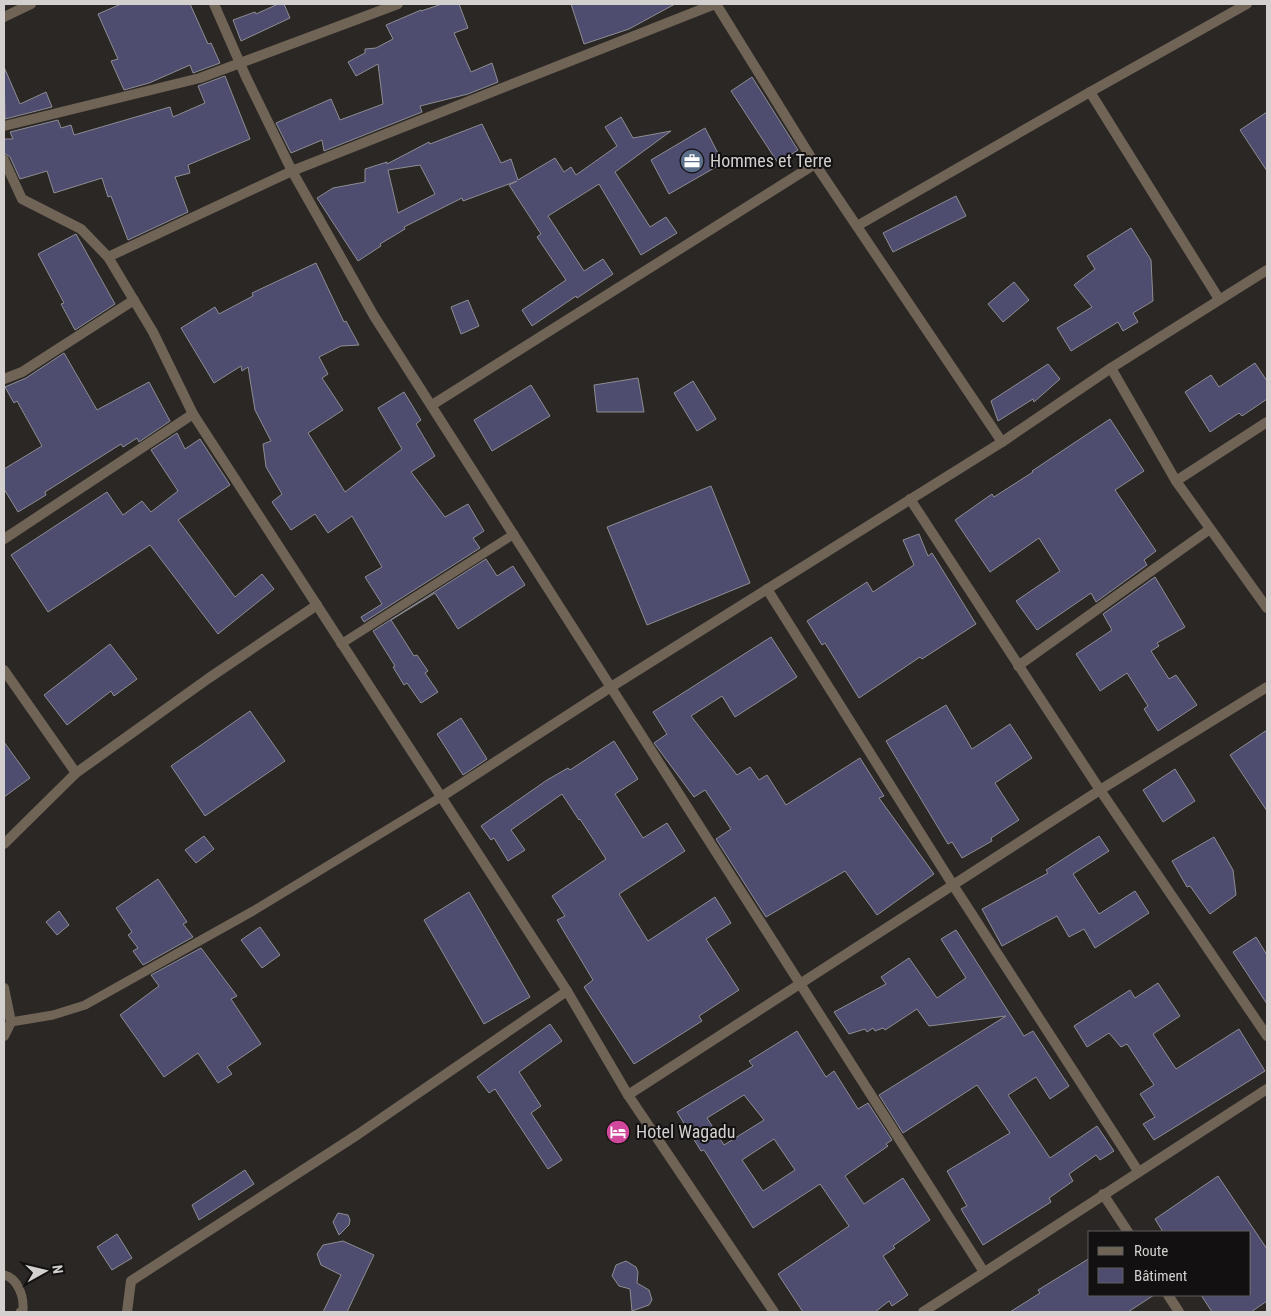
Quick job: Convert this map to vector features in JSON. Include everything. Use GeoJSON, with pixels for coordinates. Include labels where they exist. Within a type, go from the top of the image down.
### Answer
{"type":"FeatureCollection","features":[{"type":"Feature","properties":{"kind":"street"},"geometry":{"type":"LineString","coordinates":[[4,16],[31,4]]}},
{"type":"Feature","properties":{"kind":"street"},"geometry":{"type":"LineString","coordinates":[[214,4],[240,64],[292,171],[374,316],[984,1272]]}},
{"type":"Feature","properties":{"kind":"street"},"geometry":{"type":"LineString","coordinates":[[4,126],[200,78],[398,4]]}},
{"type":"Feature","properties":{"kind":"street"},"geometry":{"type":"LineString","coordinates":[[108,257],[292,171],[715,4],[815,164],[1002,442]]}},
{"type":"Feature","properties":{"kind":"street"},"geometry":{"type":"LineString","coordinates":[[857,226],[1241,5]]}},
{"type":"Feature","properties":{"kind":"street"},"geometry":{"type":"LineString","coordinates":[[1090,92],[1219,299]]}},
{"type":"Feature","properties":{"kind":"street"},"geometry":{"type":"LineString","coordinates":[[4,160],[22,199],[81,229],[108,257],[153,332],[194,414],[567,991],[628,1095],[774,1312]]}},
{"type":"Feature","properties":{"kind":"street"},"geometry":{"type":"LineString","coordinates":[[432,405],[815,164]]}},
{"type":"Feature","properties":{"kind":"street"},"geometry":{"type":"LineString","coordinates":[[441,797],[611,687],[1002,442],[1111,368],[1267,270]]}},
{"type":"Feature","properties":{"kind":"street"},"geometry":{"type":"LineString","coordinates":[[4,379],[22,372],[134,300]]}},
{"type":"Feature","properties":{"kind":"street"},"geometry":{"type":"LineString","coordinates":[[1111,368],[1176,481],[1267,608]]}},
{"type":"Feature","properties":{"kind":"street"},"geometry":{"type":"LineString","coordinates":[[4,539],[194,414]]}},
{"type":"Feature","properties":{"kind":"street"},"geometry":{"type":"LineString","coordinates":[[1176,481],[1267,422]]}},
{"type":"Feature","properties":{"kind":"street"},"geometry":{"type":"LineString","coordinates":[[910,499],[1100,790],[1267,1036]]}},
{"type":"Feature","properties":{"kind":"street"},"geometry":{"type":"LineString","coordinates":[[1018,666],[1210,529]]}},
{"type":"Feature","properties":{"kind":"street"},"geometry":{"type":"LineString","coordinates":[[767,589],[953,885],[1138,1171]]}},
{"type":"Feature","properties":{"kind":"street"},"geometry":{"type":"LineString","coordinates":[[4,844],[76,772],[209,678],[317,605]]}},
{"type":"Feature","properties":{"kind":"street"},"geometry":{"type":"LineString","coordinates":[[4,670],[76,772]]}},
{"type":"Feature","properties":{"kind":"street"},"geometry":{"type":"LineString","coordinates":[[628,1095],[800,982],[1100,790],[1267,687]]}},
{"type":"Feature","properties":{"kind":"street"},"geometry":{"type":"LineString","coordinates":[[4,988],[11,1022],[4,1036]]}},
{"type":"Feature","properties":{"kind":"street"},"geometry":{"type":"LineString","coordinates":[[127,1312],[131,1281],[357,1135],[567,991]]}},
{"type":"Feature","properties":{"kind":"street"},"geometry":{"type":"LineString","coordinates":[[922,1312],[1267,1089]]}},
{"type":"Feature","properties":{"kind":"street"},"geometry":{"type":"LineString","coordinates":[[1103,1194],[1127,1231]]}},
{"type":"Feature","properties":{"kind":"street"},"geometry":{"type":"LineString","coordinates":[[1169,1296],[1179,1312]]}},
{"type":"Feature","properties":{"kind":"lane"},"geometry":{"type":"LineString","coordinates":[[341,644],[514,534]]}},
{"type":"Feature","properties":{"kind":"lane"},"geometry":{"type":"LineString","coordinates":[[11,1022],[53,1014],[85,1005],[253,911],[441,797]]}},
{"type":"Feature","properties":{"kind":"lane"},"geometry":{"type":"LineString","coordinates":[[4,1275],[11,1276],[16,1284],[23,1303],[23,1310],[20,1312]]}},
{"type":"Feature","properties":{"kind":"building"},"geometry":{"type":"Polygon","coordinates":[[[121,4],[190,4],[208,44],[211,43],[220,63],[193,73],[190,65],[149,83],[124,90],[111,61],[118,59],[98,14],[121,4]]]}},
{"type":"Feature","properties":{"kind":"building"},"geometry":{"type":"Polygon","coordinates":[[[278,4],[284,4],[290,18],[241,41],[233,20],[255,12],[256,14],[278,4]]]}},
{"type":"Feature","properties":{"kind":"building"},"geometry":{"type":"Polygon","coordinates":[[[442,4],[459,4],[468,28],[454,33],[471,72],[492,63],[498,82],[468,94],[420,106],[422,112],[324,151],[322,140],[291,153],[276,123],[331,99],[340,120],[383,104],[378,64],[356,76],[348,62],[365,53],[365,49],[376,48],[393,39],[386,25],[421,10],[442,4]]]}},
{"type":"Feature","properties":{"kind":"building"},"geometry":{"type":"Polygon","coordinates":[[[571,4],[675,4],[629,29],[584,44],[571,4]]]}},
{"type":"Feature","properties":{"kind":"building"},"geometry":{"type":"Polygon","coordinates":[[[4,67],[20,104],[46,92],[52,107],[5,119],[4,67]]]}},
{"type":"Feature","properties":{"kind":"building"},"geometry":{"type":"Polygon","coordinates":[[[225,76],[250,139],[188,165],[190,173],[175,177],[188,212],[128,240],[111,196],[108,197],[102,178],[54,193],[47,171],[20,179],[10,157],[4,153],[4,139],[13,139],[10,132],[58,120],[61,128],[71,125],[74,135],[170,107],[173,117],[205,103],[198,86],[225,76]]]}},
{"type":"Feature","properties":{"kind":"building"},"geometry":{"type":"Polygon","coordinates":[[[752,77],[798,150],[778,163],[731,91],[752,77]]]}},
{"type":"Feature","properties":{"kind":"building"},"geometry":{"type":"Polygon","coordinates":[[[1267,112],[1267,171],[1240,130],[1267,112]]]}},
{"type":"Feature","properties":{"kind":"building"},"geometry":{"type":"Polygon","coordinates":[[[621,117],[633,138],[671,131],[615,172],[650,227],[666,217],[677,233],[641,255],[599,184],[548,216],[584,271],[603,259],[613,274],[532,326],[522,310],[566,280],[537,237],[541,234],[509,185],[517,181],[463,201],[462,198],[404,227],[405,229],[380,244],[381,246],[358,261],[317,198],[333,188],[365,182],[365,169],[387,162],[387,164],[429,142],[430,144],[482,124],[501,163],[511,159],[518,180],[555,158],[564,172],[571,167],[576,175],[617,146],[605,127],[621,117]],[[420,165],[388,170],[398,213],[435,194],[420,165]]]}},
{"type":"Feature","properties":{"kind":"building"},"geometry":{"type":"Polygon","coordinates":[[[705,128],[723,163],[669,194],[651,160],[705,128]]]}},
{"type":"Feature","properties":{"kind":"building"},"geometry":{"type":"Polygon","coordinates":[[[956,196],[966,216],[893,252],[883,233],[956,196]]]}},
{"type":"Feature","properties":{"kind":"building"},"geometry":{"type":"Polygon","coordinates":[[[1131,228],[1151,260],[1153,301],[1133,313],[1138,322],[1123,331],[1118,322],[1071,351],[1057,328],[1092,307],[1074,285],[1095,269],[1087,256],[1131,228]]]}},
{"type":"Feature","properties":{"kind":"building"},"geometry":{"type":"Polygon","coordinates":[[[76,234],[115,304],[75,330],[61,304],[64,303],[38,254],[76,234]]]}},
{"type":"Feature","properties":{"kind":"building"},"geometry":{"type":"Polygon","coordinates":[[[316,263],[344,322],[346,321],[359,345],[341,346],[319,357],[328,374],[322,378],[343,410],[308,433],[345,492],[402,449],[378,408],[404,392],[421,420],[416,424],[435,456],[411,472],[445,517],[468,504],[484,531],[473,538],[480,548],[364,622],[361,617],[382,604],[365,577],[382,567],[352,516],[328,533],[315,514],[291,530],[272,502],[282,494],[266,467],[263,444],[271,441],[255,410],[248,367],[242,371],[241,366],[214,383],[181,328],[215,307],[219,314],[253,296],[252,293],[316,263]]]}},
{"type":"Feature","properties":{"kind":"building"},"geometry":{"type":"Polygon","coordinates":[[[1014,282],[1029,300],[1003,322],[988,304],[1014,282]]]}},
{"type":"Feature","properties":{"kind":"building"},"geometry":{"type":"Polygon","coordinates":[[[468,300],[479,326],[461,334],[451,307],[468,300]]]}},
{"type":"Feature","properties":{"kind":"building"},"geometry":{"type":"Polygon","coordinates":[[[64,353],[97,410],[149,382],[170,421],[139,442],[137,438],[123,447],[121,444],[45,492],[46,495],[18,512],[4,489],[4,469],[42,446],[17,401],[14,403],[5,387],[26,378],[64,353]]]}},
{"type":"Feature","properties":{"kind":"building"},"geometry":{"type":"Polygon","coordinates":[[[1255,363],[1267,381],[1267,399],[1242,416],[1239,413],[1210,432],[1185,392],[1211,375],[1219,387],[1255,363]]]}},
{"type":"Feature","properties":{"kind":"building"},"geometry":{"type":"Polygon","coordinates":[[[1048,364],[1060,379],[1034,402],[1033,399],[998,421],[991,401],[1048,364]]]}},
{"type":"Feature","properties":{"kind":"building"},"geometry":{"type":"Polygon","coordinates":[[[638,378],[644,412],[597,412],[594,385],[638,378]]]}},
{"type":"Feature","properties":{"kind":"building"},"geometry":{"type":"Polygon","coordinates":[[[693,381],[716,419],[697,431],[674,393],[693,381]]]}},
{"type":"Feature","properties":{"kind":"building"},"geometry":{"type":"Polygon","coordinates":[[[531,385],[550,416],[492,451],[474,420],[531,385]]]}},
{"type":"Feature","properties":{"kind":"building"},"geometry":{"type":"Polygon","coordinates":[[[1110,419],[1144,471],[1115,490],[1156,551],[1144,560],[1147,565],[1096,602],[1091,593],[1037,630],[1016,601],[1060,571],[1039,538],[990,572],[955,520],[992,494],[994,497],[1033,472],[1110,419]]]}},
{"type":"Feature","properties":{"kind":"building"},"geometry":{"type":"Polygon","coordinates":[[[177,433],[185,449],[200,439],[230,485],[178,520],[235,597],[262,574],[274,589],[218,634],[150,545],[48,612],[11,555],[107,492],[123,515],[142,501],[151,512],[178,491],[151,450],[177,433]]]}},
{"type":"Feature","properties":{"kind":"building"},"geometry":{"type":"Polygon","coordinates":[[[711,486],[750,583],[647,625],[607,527],[711,486]]]}},
{"type":"Feature","properties":{"kind":"building"},"geometry":{"type":"Polygon","coordinates":[[[919,534],[928,556],[932,553],[976,624],[922,659],[920,657],[859,698],[825,643],[822,645],[807,621],[867,582],[873,592],[914,565],[903,540],[919,534]]]}},
{"type":"Feature","properties":{"kind":"building"},"geometry":{"type":"Polygon","coordinates":[[[486,559],[497,576],[513,566],[525,585],[458,629],[435,593],[391,620],[414,656],[417,655],[428,671],[425,673],[438,692],[421,703],[407,683],[404,685],[393,667],[395,666],[373,631],[486,559]]]}},
{"type":"Feature","properties":{"kind":"building"},"geometry":{"type":"Polygon","coordinates":[[[1155,577],[1185,627],[1157,643],[1159,646],[1151,651],[1169,679],[1176,675],[1197,705],[1158,731],[1144,709],[1148,706],[1127,673],[1100,691],[1076,654],[1112,630],[1103,614],[1155,577]]]}},
{"type":"Feature","properties":{"kind":"building"},"geometry":{"type":"Polygon","coordinates":[[[771,637],[797,677],[735,717],[722,696],[691,716],[737,775],[750,767],[759,780],[767,775],[786,805],[860,758],[884,796],[879,798],[934,874],[877,915],[845,871],[766,917],[716,839],[731,829],[705,790],[694,797],[654,743],[667,734],[653,712],[771,637]]]}},
{"type":"Feature","properties":{"kind":"building"},"geometry":{"type":"Polygon","coordinates":[[[110,644],[137,679],[114,696],[111,691],[67,725],[44,695],[110,644]]]}},
{"type":"Feature","properties":{"kind":"building"},"geometry":{"type":"Polygon","coordinates":[[[946,705],[972,749],[1010,724],[1032,758],[995,783],[1019,820],[991,838],[992,841],[962,858],[952,842],[948,844],[886,741],[946,705]]]}},
{"type":"Feature","properties":{"kind":"building"},"geometry":{"type":"Polygon","coordinates":[[[250,711],[285,761],[205,816],[171,766],[250,711]]]}},
{"type":"Feature","properties":{"kind":"building"},"geometry":{"type":"Polygon","coordinates":[[[461,718],[487,759],[463,775],[437,734],[461,718]]]}},
{"type":"Feature","properties":{"kind":"building"},"geometry":{"type":"Polygon","coordinates":[[[1267,730],[1267,811],[1230,755],[1267,730]]]}},
{"type":"Feature","properties":{"kind":"building"},"geometry":{"type":"Polygon","coordinates":[[[614,741],[638,779],[615,794],[643,838],[667,823],[685,851],[619,894],[648,941],[715,897],[731,923],[706,939],[739,990],[699,1016],[702,1021],[634,1064],[584,987],[593,980],[557,920],[565,916],[552,896],[606,859],[562,794],[511,830],[525,850],[508,861],[494,838],[491,840],[481,826],[547,780],[568,768],[570,770],[614,741]]]}},
{"type":"Feature","properties":{"kind":"building"},"geometry":{"type":"Polygon","coordinates":[[[4,742],[30,778],[4,797],[4,742]]]}},
{"type":"Feature","properties":{"kind":"building"},"geometry":{"type":"Polygon","coordinates":[[[1175,769],[1195,801],[1163,822],[1143,790],[1175,769]]]}},
{"type":"Feature","properties":{"kind":"building"},"geometry":{"type":"Polygon","coordinates":[[[204,836],[214,849],[196,863],[185,850],[204,836]]]}},
{"type":"Feature","properties":{"kind":"building"},"geometry":{"type":"Polygon","coordinates":[[[1099,836],[1109,851],[1073,874],[1099,914],[1135,891],[1149,913],[1095,948],[1084,929],[1069,937],[1057,916],[1002,946],[982,909],[1048,873],[1046,870],[1099,836]]]}},
{"type":"Feature","properties":{"kind":"building"},"geometry":{"type":"Polygon","coordinates":[[[1214,837],[1233,870],[1236,895],[1210,914],[1190,886],[1187,887],[1172,861],[1214,837]]]}},
{"type":"Feature","properties":{"kind":"building"},"geometry":{"type":"Polygon","coordinates":[[[158,879],[187,922],[183,924],[193,937],[143,965],[133,951],[138,948],[128,935],[132,932],[116,908],[158,879]]]}},
{"type":"Feature","properties":{"kind":"building"},"geometry":{"type":"Polygon","coordinates":[[[469,892],[530,997],[484,1024],[424,920],[469,892]]]}},
{"type":"Feature","properties":{"kind":"building"},"geometry":{"type":"Polygon","coordinates":[[[59,911],[69,925],[57,935],[46,922],[59,911]]]}},
{"type":"Feature","properties":{"kind":"building"},"geometry":{"type":"Polygon","coordinates":[[[260,927],[280,955],[262,968],[241,940],[260,927]]]}},
{"type":"Feature","properties":{"kind":"building"},"geometry":{"type":"Polygon","coordinates":[[[956,930],[1024,1036],[1033,1031],[1069,1086],[1050,1099],[1036,1077],[1008,1095],[1050,1158],[1097,1126],[1114,1151],[1100,1160],[1096,1155],[1069,1174],[1073,1181],[1049,1198],[1051,1202],[983,1245],[961,1209],[967,1206],[947,1171],[1010,1133],[977,1085],[903,1133],[879,1095],[1006,1016],[929,1026],[917,1009],[885,1030],[883,1028],[875,1031],[873,1028],[867,1032],[865,1029],[849,1034],[834,1012],[886,984],[881,977],[909,958],[937,998],[966,978],[941,939],[956,930]]]}},
{"type":"Feature","properties":{"kind":"building"},"geometry":{"type":"Polygon","coordinates":[[[1256,937],[1267,955],[1267,1004],[1233,952],[1256,937]]]}},
{"type":"Feature","properties":{"kind":"building"},"geometry":{"type":"Polygon","coordinates":[[[201,948],[237,996],[231,999],[261,1044],[227,1067],[232,1074],[218,1083],[198,1053],[164,1077],[120,1015],[159,986],[151,975],[201,948]]]}},
{"type":"Feature","properties":{"kind":"building"},"geometry":{"type":"Polygon","coordinates":[[[1158,983],[1180,1016],[1153,1034],[1176,1069],[1239,1029],[1265,1071],[1154,1140],[1143,1124],[1155,1117],[1140,1094],[1154,1085],[1127,1044],[1121,1047],[1109,1033],[1087,1047],[1074,1026],[1130,990],[1135,998],[1158,983]]]}},
{"type":"Feature","properties":{"kind":"building"},"geometry":{"type":"Polygon","coordinates":[[[550,1024],[562,1041],[519,1072],[541,1106],[531,1113],[562,1160],[548,1169],[495,1089],[489,1093],[477,1077],[550,1024]]]}},
{"type":"Feature","properties":{"kind":"building"},"geometry":{"type":"Polygon","coordinates":[[[797,1031],[826,1077],[834,1071],[858,1109],[868,1103],[892,1140],[886,1144],[888,1146],[845,1176],[864,1204],[903,1178],[930,1220],[893,1246],[895,1248],[883,1256],[908,1295],[892,1306],[889,1301],[875,1312],[803,1312],[778,1274],[849,1226],[820,1184],[753,1228],[704,1150],[701,1151],[677,1112],[753,1066],[749,1061],[797,1031]],[[744,1095],[707,1118],[724,1145],[764,1120],[744,1095]],[[774,1139],[742,1160],[763,1191],[795,1170],[774,1139]]]}},
{"type":"Feature","properties":{"kind":"building"},"geometry":{"type":"Polygon","coordinates":[[[245,1170],[254,1184],[199,1220],[192,1205],[245,1170]]]}},
{"type":"Feature","properties":{"kind":"building"},"geometry":{"type":"Polygon","coordinates":[[[1218,1176],[1267,1249],[1267,1301],[1251,1312],[1212,1312],[1202,1296],[1251,1296],[1251,1231],[1162,1231],[1155,1219],[1218,1176]]]}},
{"type":"Feature","properties":{"kind":"building"},"geometry":{"type":"Polygon","coordinates":[[[338,1213],[348,1215],[350,1220],[349,1225],[339,1235],[333,1222],[338,1213]]]}},
{"type":"Feature","properties":{"kind":"building"},"geometry":{"type":"Polygon","coordinates":[[[117,1234],[132,1258],[112,1270],[97,1247],[117,1234]]]}},
{"type":"Feature","properties":{"kind":"building"},"geometry":{"type":"Polygon","coordinates":[[[343,1241],[374,1255],[347,1312],[323,1312],[341,1275],[321,1265],[317,1254],[323,1245],[343,1241]]]}},
{"type":"Feature","properties":{"kind":"building"},"geometry":{"type":"Polygon","coordinates":[[[1088,1259],[1088,1296],[1152,1296],[1128,1312],[1010,1312],[1040,1293],[1038,1290],[1088,1259]]]}},
{"type":"Feature","properties":{"kind":"building"},"geometry":{"type":"Polygon","coordinates":[[[626,1261],[636,1267],[638,1272],[637,1283],[649,1290],[652,1300],[649,1305],[632,1311],[630,1289],[619,1286],[612,1276],[616,1265],[626,1261]]]}},
{"type":"Feature","properties":{"kind":"place","name":"Hommes et Terre"},"geometry":{"type":"Point","coordinates":[692,161]}},
{"type":"Feature","properties":{"kind":"place","name":"Hotel Wagadu"},"geometry":{"type":"Point","coordinates":[618,1132]}}]}
